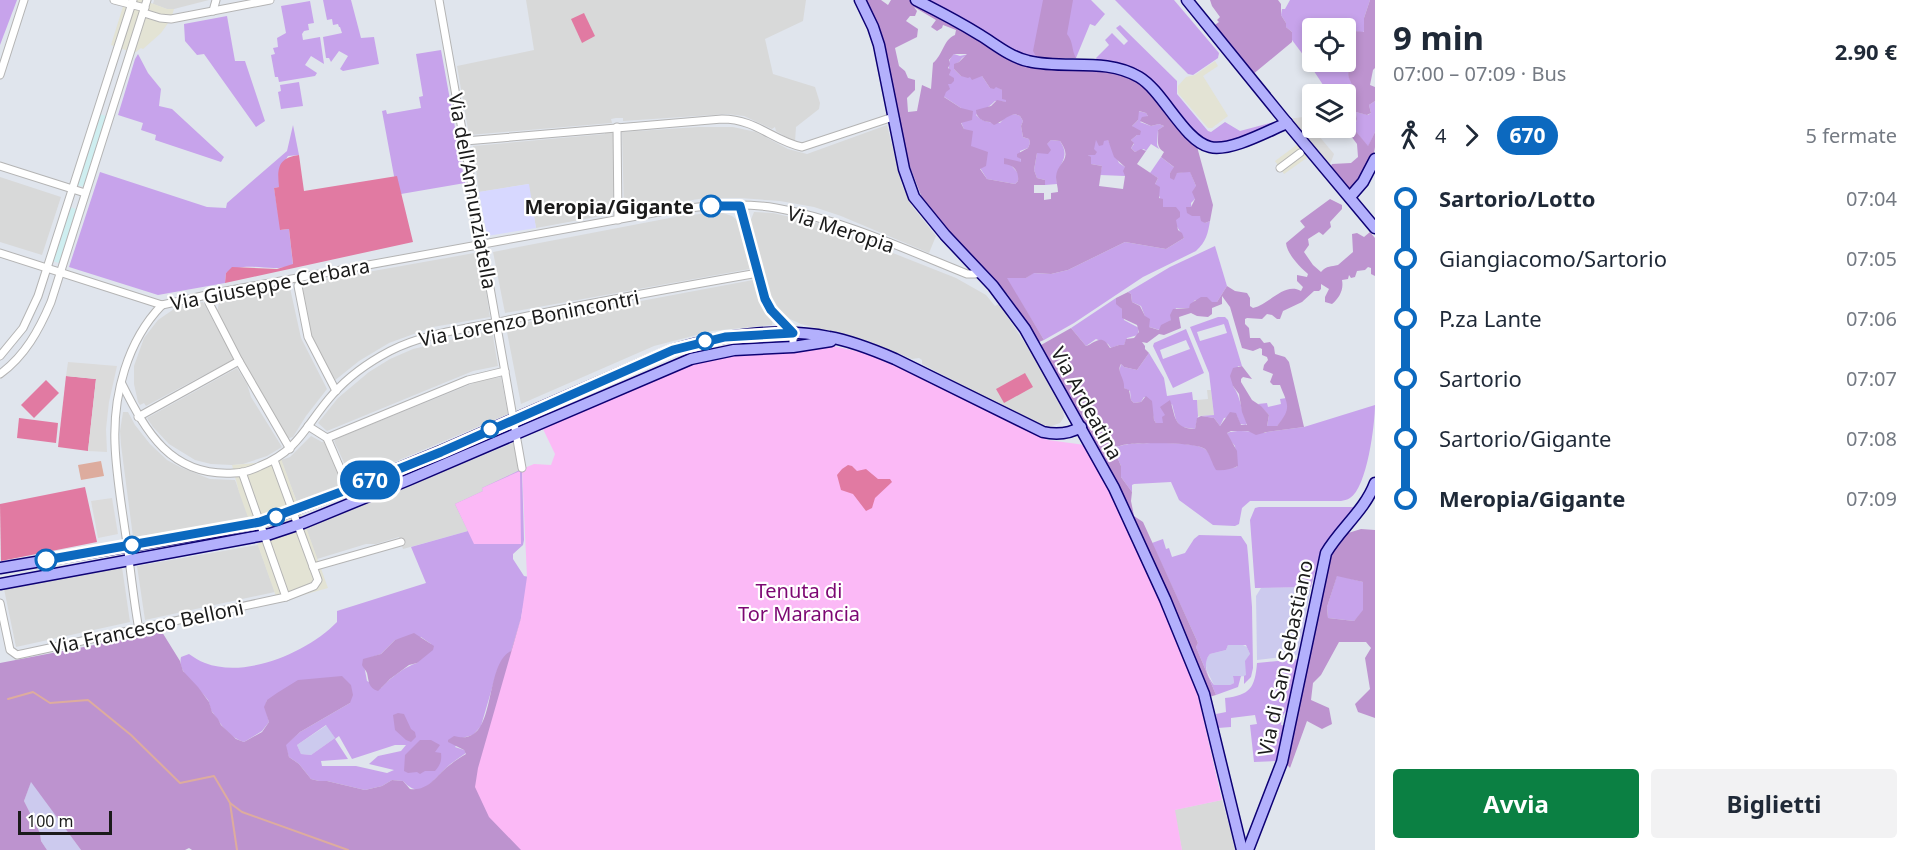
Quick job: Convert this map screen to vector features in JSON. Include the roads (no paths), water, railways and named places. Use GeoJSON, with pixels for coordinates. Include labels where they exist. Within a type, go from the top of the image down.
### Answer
{"type":"FeatureCollection","features":[{"type":"Feature","properties":{"kind":"street"},"geometry":{"type":"LineString","coordinates":[[0,75],[24,0]]}},
{"type":"Feature","properties":{"kind":"street"},"geometry":{"type":"LineString","coordinates":[[114,0],[130,3],[162,18],[171,19],[270,0]]}},
{"type":"Feature","properties":{"kind":"street"},"geometry":{"type":"LineString","coordinates":[[0,374],[29,345],[49,307],[147,0]]}},
{"type":"Feature","properties":{"kind":"street"},"geometry":{"type":"LineString","coordinates":[[213,11],[216,0]]}},
{"type":"Feature","properties":{"kind":"street","name":"Via dell'Annunziatella"},"geometry":{"type":"LineString","coordinates":[[439,0],[522,468]]}},
{"type":"Feature","properties":{"kind":"street","name":"Via Ardeatina"},"geometry":{"type":"LineString","coordinates":[[860,0],[879,45],[904,169],[914,197],[945,236],[1006,300],[1020,321],[1114,488],[1165,599],[1200,681],[1242,850]]}},
{"type":"Feature","properties":{"kind":"street"},"geometry":{"type":"LineString","coordinates":[[916,0],[1023,60],[1036,63],[1096,66],[1138,77],[1153,89],[1195,138],[1208,147],[1228,146],[1287,123]]}},
{"type":"Feature","properties":{"kind":"street"},"geometry":{"type":"LineString","coordinates":[[1187,0],[1375,228]]}},
{"type":"Feature","properties":{"kind":"street"},"geometry":{"type":"LineString","coordinates":[[0,356],[22,328],[36,302],[124,30],[130,3]]}},
{"type":"Feature","properties":{"kind":"street"},"geometry":{"type":"LineString","coordinates":[[128,17],[141,21]]}},
{"type":"Feature","properties":{"kind":"street"},"geometry":{"type":"LineString","coordinates":[[124,30],[137,34]]}},
{"type":"Feature","properties":{"kind":"street"},"geometry":{"type":"LineString","coordinates":[[465,141],[727,119],[753,124],[802,147],[893,117]]}},
{"type":"Feature","properties":{"kind":"street"},"geometry":{"type":"LineString","coordinates":[[617,127],[618,220]]}},
{"type":"Feature","properties":{"kind":"street"},"geometry":{"type":"LineString","coordinates":[[1280,168],[1300,153]]}},
{"type":"Feature","properties":{"kind":"street"},"geometry":{"type":"LineString","coordinates":[[1350,197],[1364,182],[1375,159]]}},
{"type":"Feature","properties":{"kind":"street"},"geometry":{"type":"LineString","coordinates":[[0,165],[86,193]]}},
{"type":"Feature","properties":{"kind":"street"},"geometry":{"type":"LineString","coordinates":[[740,206],[767,304],[793,333],[793,347]]}},
{"type":"Feature","properties":{"kind":"street","name":"Via Meropia"},"geometry":{"type":"LineString","coordinates":[[483,245],[694,207],[777,208],[838,224],[967,274],[981,272]]}},
{"type":"Feature","properties":{"kind":"street","name":"Via Giuseppe Cerbara"},"geometry":{"type":"LineString","coordinates":[[0,253],[162,305],[230,290],[483,245]]}},
{"type":"Feature","properties":{"kind":"street","name":"Via Lorenzo Bonincontri"},"geometry":{"type":"LineString","coordinates":[[242,472],[274,460],[290,449],[336,391],[368,364],[409,342],[441,333],[758,273]]}},
{"type":"Feature","properties":{"kind":"street"},"geometry":{"type":"LineString","coordinates":[[298,286],[308,337],[336,391]]}},
{"type":"Feature","properties":{"kind":"street"},"geometry":{"type":"LineString","coordinates":[[36,302],[49,307]]}},
{"type":"Feature","properties":{"kind":"street"},"geometry":{"type":"LineString","coordinates":[[209,303],[290,449]]}},
{"type":"Feature","properties":{"kind":"street"},"geometry":{"type":"LineString","coordinates":[[139,630],[115,444],[116,416],[122,384],[136,341],[162,305]]}},
{"type":"Feature","properties":{"kind":"street"},"geometry":{"type":"LineString","coordinates":[[0,568],[260,522],[292,511],[347,484],[441,452],[673,350],[713,339],[793,333],[841,340],[895,359],[1043,432],[1066,433],[1081,427]]}},
{"type":"Feature","properties":{"kind":"street"},"geometry":{"type":"LineString","coordinates":[[0,584],[264,536],[297,525],[690,359],[748,348],[793,347],[813,342],[841,340]]}},
{"type":"Feature","properties":{"kind":"street"},"geometry":{"type":"LineString","coordinates":[[138,417],[239,360]]}},
{"type":"Feature","properties":{"kind":"street"},"geometry":{"type":"LineString","coordinates":[[641,363],[647,377]]}},
{"type":"Feature","properties":{"kind":"street"},"geometry":{"type":"LineString","coordinates":[[327,438],[468,380],[505,371]]}},
{"type":"Feature","properties":{"kind":"street"},"geometry":{"type":"LineString","coordinates":[[122,384],[138,417],[157,443],[183,462],[208,471],[242,472],[286,597]]}},
{"type":"Feature","properties":{"kind":"street"},"geometry":{"type":"LineString","coordinates":[[308,426],[327,438],[347,484]]}},
{"type":"Feature","properties":{"kind":"street"},"geometry":{"type":"LineString","coordinates":[[274,460],[313,567],[401,542]]}},
{"type":"Feature","properties":{"kind":"street","name":"Via di San Sebastiano"},"geometry":{"type":"LineString","coordinates":[[1248,850],[1282,762],[1326,553],[1334,539],[1364,504],[1375,483]]}},
{"type":"Feature","properties":{"kind":"street","name":"Via Francesco Belloni"},"geometry":{"type":"LineString","coordinates":[[0,603],[10,650],[17,655],[286,597],[317,584],[318,580],[313,567]]}},
{"type":"Feature","properties":{"kind":"waterway"},"geometry":{"type":"LineString","coordinates":[[8,699],[33,692],[50,703],[88,700],[131,735],[180,783],[214,776],[230,803],[242,812],[348,850]]}},
{"type":"Feature","properties":{"kind":"waterway"},"geometry":{"type":"LineString","coordinates":[[230,803],[237,850]]}},
{"type":"Feature","properties":{"kind":"place","name":"Meropia/Gigante"},"geometry":{"type":"Point","coordinates":[711,206]}},
{"type":"Feature","properties":{"kind":"park label","name":"Tenuta di Tor Marancia"},"geometry":{"type":"Point","coordinates":[799,602]}}]}
